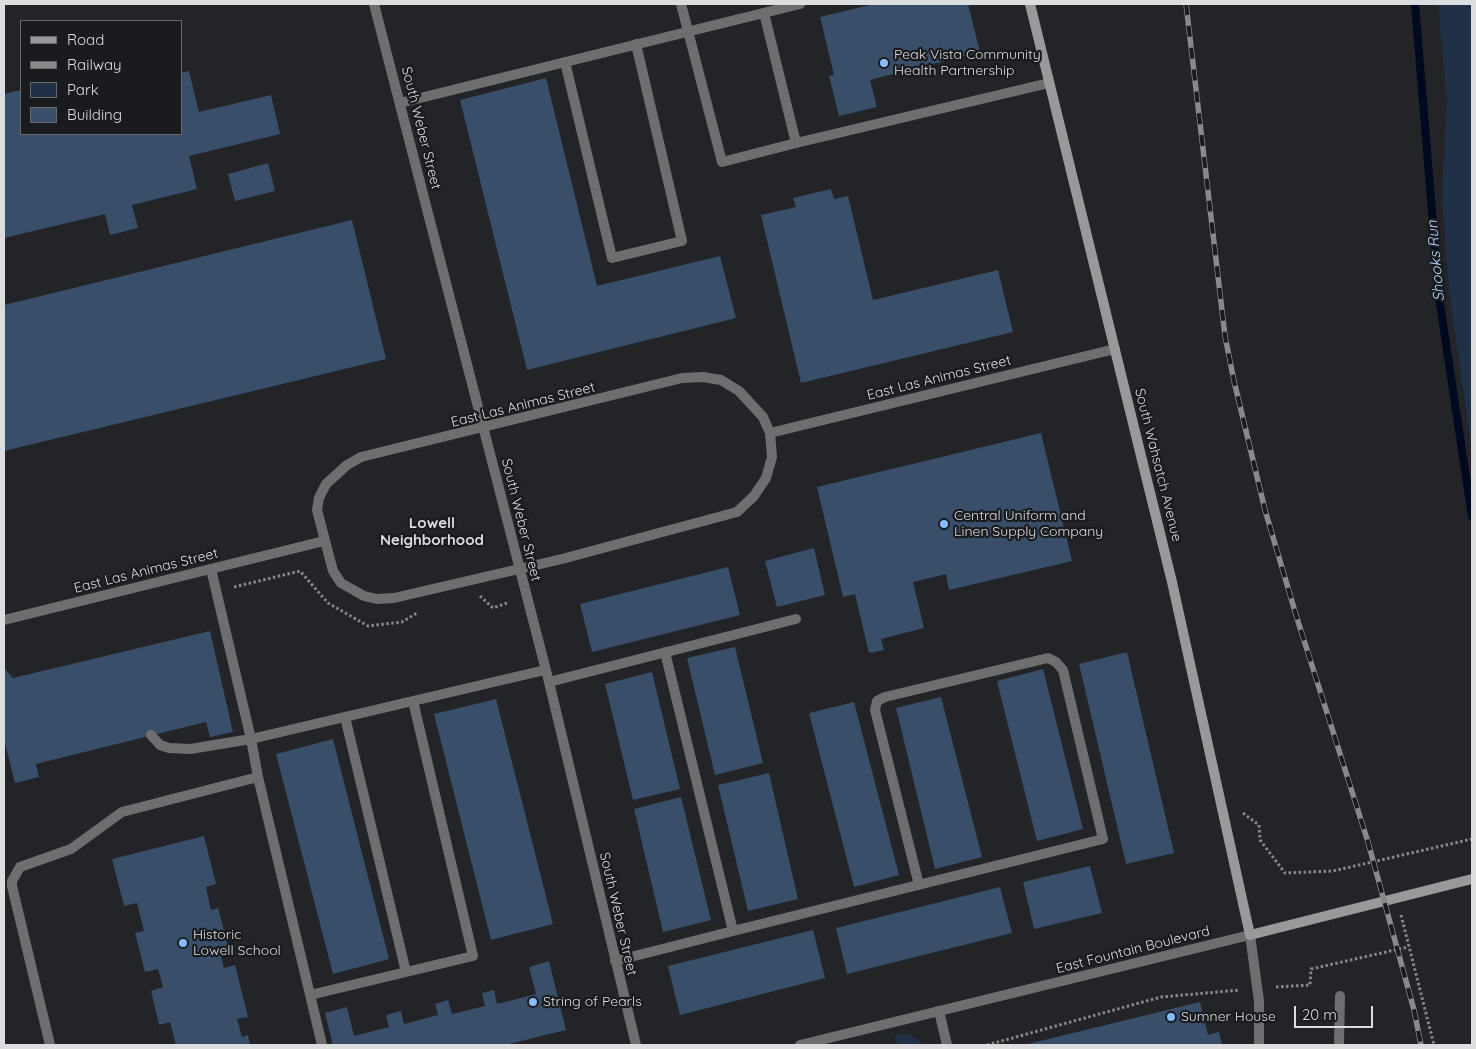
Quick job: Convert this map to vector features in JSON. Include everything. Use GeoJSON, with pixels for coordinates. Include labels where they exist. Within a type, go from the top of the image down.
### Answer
{"type":"FeatureCollection","features":[{"type":"Feature","properties":{"kind":"main road","name":"South Wahsatch Avenue"},"geometry":{"type":"LineString","coordinates":[[1030,4],[1172,582],[1250,935]]}},
{"type":"Feature","properties":{"kind":"main road","name":"East Fountain Boulevard"},"geometry":{"type":"LineString","coordinates":[[1250,935],[1472,878]]}},
{"type":"Feature","properties":{"kind":"street","name":"South Weber Street"},"geometry":{"type":"LineString","coordinates":[[374,4],[546,670],[636,1045]]}},
{"type":"Feature","properties":{"kind":"street"},"geometry":{"type":"LineString","coordinates":[[681,4],[722,162],[1050,83]]}},
{"type":"Feature","properties":{"kind":"street"},"geometry":{"type":"LineString","coordinates":[[400,102],[800,4]]}},
{"type":"Feature","properties":{"kind":"street"},"geometry":{"type":"LineString","coordinates":[[764,12],[796,143]]}},
{"type":"Feature","properties":{"kind":"street"},"geometry":{"type":"LineString","coordinates":[[565,62],[612,258],[682,241],[636,44]]}},
{"type":"Feature","properties":{"kind":"street","name":"East Las Animas Street"},"geometry":{"type":"LineString","coordinates":[[770,433],[1115,349]]}},
{"type":"Feature","properties":{"kind":"street","name":"East Las Animas Street"},"geometry":{"type":"LineString","coordinates":[[702,377],[721,380],[739,391],[763,417],[770,433],[772,457],[766,478],[754,496],[737,512],[519,569],[394,598],[377,599],[364,596],[342,583],[333,571],[317,510],[319,498],[331,478],[361,457],[484,429],[682,378],[702,377]]}},
{"type":"Feature","properties":{"kind":"street","name":"East Las Animas Street"},"geometry":{"type":"LineString","coordinates":[[4,620],[324,541]]}},
{"type":"Feature","properties":{"kind":"street"},"geometry":{"type":"LineString","coordinates":[[212,569],[251,738],[258,777],[322,1045]]}},
{"type":"Feature","properties":{"kind":"street"},"geometry":{"type":"LineString","coordinates":[[548,682],[796,619]]}},
{"type":"Feature","properties":{"kind":"street"},"geometry":{"type":"LineString","coordinates":[[665,652],[733,931]]}},
{"type":"Feature","properties":{"kind":"street"},"geometry":{"type":"LineString","coordinates":[[615,961],[733,931],[919,885],[1102,839],[1063,670],[1056,662],[1048,658],[885,697],[877,701],[875,710],[919,885]]}},
{"type":"Feature","properties":{"kind":"street"},"geometry":{"type":"LineString","coordinates":[[151,735],[160,745],[177,750],[251,738],[546,670]]}},
{"type":"Feature","properties":{"kind":"street"},"geometry":{"type":"LineString","coordinates":[[310,995],[472,956],[413,701]]}},
{"type":"Feature","properties":{"kind":"street"},"geometry":{"type":"LineString","coordinates":[[345,717],[406,972]]}},
{"type":"Feature","properties":{"kind":"street"},"geometry":{"type":"LineString","coordinates":[[50,1045],[12,886],[12,881],[20,867],[71,849],[122,812],[258,777]]}},
{"type":"Feature","properties":{"kind":"street"},"geometry":{"type":"LineString","coordinates":[[1250,935],[1259,1001],[1258,1045]]}},
{"type":"Feature","properties":{"kind":"street","name":"East Fountain Boulevard"},"geometry":{"type":"LineString","coordinates":[[800,1045],[1250,935]]}},
{"type":"Feature","properties":{"kind":"street"},"geometry":{"type":"LineString","coordinates":[[1339,1045],[1340,996]]}},
{"type":"Feature","properties":{"kind":"street"},"geometry":{"type":"LineString","coordinates":[[940,1011],[947,1045]]}},
{"type":"Feature","properties":{"kind":"path"},"geometry":{"type":"LineString","coordinates":[[1259,825],[1260,840],[1285,873],[1333,871],[1472,839]]}},
{"type":"Feature","properties":{"kind":"path"},"geometry":{"type":"LineString","coordinates":[[1396,897],[1434,1045]]}},
{"type":"Feature","properties":{"kind":"path"},"geometry":{"type":"LineString","coordinates":[[1273,988],[1310,985],[1312,969],[1408,947]]}},
{"type":"Feature","properties":{"kind":"path"},"geometry":{"type":"LineString","coordinates":[[988,1045],[1161,998],[1245,989]]}},
{"type":"Feature","properties":{"kind":"green space"},"geometry":{"type":"Polygon","coordinates":[[[1438,4],[1472,4],[1472,453],[1449,291],[1442,195],[1447,100],[1438,4]]]}},
{"type":"Feature","properties":{"kind":"green space"},"geometry":{"type":"Polygon","coordinates":[[[900,1034],[910,1035],[924,1045],[900,1045],[894,1038],[900,1034]]]}},
{"type":"Feature","properties":{"kind":"building","name":"Peak Vista Community Health Partnership"},"geometry":{"type":"Polygon","coordinates":[[[874,4],[968,4],[980,52],[870,80],[877,107],[839,116],[829,76],[834,75],[820,17],[874,4]]]}},
{"type":"Feature","properties":{"kind":"building"},"geometry":{"type":"Polygon","coordinates":[[[189,71],[199,112],[271,95],[280,134],[189,156],[197,189],[132,205],[138,228],[110,235],[105,214],[4,238],[4,94],[20,90],[20,135],[182,135],[182,73],[189,71]]]}},
{"type":"Feature","properties":{"kind":"building"},"geometry":{"type":"Polygon","coordinates":[[[546,78],[597,286],[720,256],[736,318],[527,370],[460,100],[546,78]]]}},
{"type":"Feature","properties":{"kind":"building"},"geometry":{"type":"Polygon","coordinates":[[[268,163],[275,191],[235,201],[228,174],[268,163]]]}},
{"type":"Feature","properties":{"kind":"building"},"geometry":{"type":"Polygon","coordinates":[[[831,189],[834,199],[848,196],[873,300],[998,270],[1013,332],[801,383],[761,215],[796,207],[793,198],[831,189]]]}},
{"type":"Feature","properties":{"kind":"building"},"geometry":{"type":"Polygon","coordinates":[[[352,220],[386,359],[4,451],[4,305],[352,220]]]}},
{"type":"Feature","properties":{"kind":"building","name":"Central Uniform and Linen Supply Company"},"geometry":{"type":"Polygon","coordinates":[[[1041,433],[1072,561],[949,590],[946,574],[913,582],[924,628],[881,639],[884,650],[869,653],[855,594],[843,597],[817,487],[1041,433]]]}},
{"type":"Feature","properties":{"kind":"building"},"geometry":{"type":"Polygon","coordinates":[[[814,548],[825,595],[777,607],[765,561],[814,548]]]}},
{"type":"Feature","properties":{"kind":"building"},"geometry":{"type":"Polygon","coordinates":[[[728,567],[740,615],[592,652],[580,604],[728,567]]]}},
{"type":"Feature","properties":{"kind":"building"},"geometry":{"type":"Polygon","coordinates":[[[210,631],[233,732],[210,737],[206,722],[36,764],[39,777],[15,783],[4,739],[4,668],[13,678],[210,631]]]}},
{"type":"Feature","properties":{"kind":"building"},"geometry":{"type":"Polygon","coordinates":[[[735,647],[763,763],[715,775],[687,658],[735,647]]]}},
{"type":"Feature","properties":{"kind":"building"},"geometry":{"type":"Polygon","coordinates":[[[1127,652],[1174,853],[1126,864],[1079,664],[1127,652]]]}},
{"type":"Feature","properties":{"kind":"building"},"geometry":{"type":"Polygon","coordinates":[[[1043,669],[1083,829],[1037,841],[997,681],[1043,669]]]}},
{"type":"Feature","properties":{"kind":"building"},"geometry":{"type":"Polygon","coordinates":[[[652,672],[680,789],[633,800],[605,684],[652,672]]]}},
{"type":"Feature","properties":{"kind":"building"},"geometry":{"type":"Polygon","coordinates":[[[941,697],[982,857],[935,869],[896,708],[941,697]]]}},
{"type":"Feature","properties":{"kind":"building"},"geometry":{"type":"Polygon","coordinates":[[[496,699],[553,924],[491,940],[434,714],[496,699]]]}},
{"type":"Feature","properties":{"kind":"building"},"geometry":{"type":"Polygon","coordinates":[[[854,702],[899,875],[854,887],[809,713],[854,702]]]}},
{"type":"Feature","properties":{"kind":"building"},"geometry":{"type":"Polygon","coordinates":[[[333,739],[389,959],[333,974],[276,754],[333,739]]]}},
{"type":"Feature","properties":{"kind":"building"},"geometry":{"type":"Polygon","coordinates":[[[769,773],[798,899],[748,911],[718,785],[769,773]]]}},
{"type":"Feature","properties":{"kind":"building"},"geometry":{"type":"Polygon","coordinates":[[[681,797],[711,920],[663,932],[634,809],[681,797]]]}},
{"type":"Feature","properties":{"kind":"building","name":"Historic Lowell School"},"geometry":{"type":"Polygon","coordinates":[[[204,836],[216,884],[206,887],[211,910],[218,908],[230,953],[221,956],[224,968],[235,965],[248,1017],[237,1019],[242,1037],[248,1035],[250,1045],[176,1045],[170,1022],[159,1025],[151,991],[163,987],[158,969],[145,972],[135,933],[144,931],[137,903],[124,906],[112,859],[204,836]]]}},
{"type":"Feature","properties":{"kind":"building"},"geometry":{"type":"Polygon","coordinates":[[[1090,866],[1102,913],[1034,929],[1023,882],[1090,866]]]}},
{"type":"Feature","properties":{"kind":"building"},"geometry":{"type":"Polygon","coordinates":[[[1000,887],[1012,933],[847,974],[836,928],[1000,887]]]}},
{"type":"Feature","properties":{"kind":"building"},"geometry":{"type":"Polygon","coordinates":[[[813,930],[825,978],[680,1015],[668,966],[813,930]]]}},
{"type":"Feature","properties":{"kind":"building","name":"String of Pearls"},"geometry":{"type":"Polygon","coordinates":[[[549,961],[566,1030],[505,1045],[333,1045],[325,1013],[347,1007],[354,1036],[389,1027],[386,1015],[401,1011],[404,1024],[438,1015],[435,1004],[448,1000],[452,1014],[485,1006],[482,993],[494,990],[497,1004],[536,994],[529,967],[549,961]]]}},
{"type":"Feature","properties":{"kind":"building","name":"Sumner House"},"geometry":{"type":"Polygon","coordinates":[[[1200,1002],[1208,1035],[1219,1032],[1222,1045],[1024,1045],[1200,1002]]]}},
{"type":"Feature","properties":{"kind":"waterway","name":"Shooks Run"},"geometry":{"type":"LineString","coordinates":[[1415,4],[1439,297],[1472,517]]}},
{"type":"Feature","properties":{"kind":"railway"},"geometry":{"type":"LineString","coordinates":[[1186,4],[1225,336],[1234,381],[1265,510],[1296,615],[1368,842],[1414,1010],[1421,1045]]}},
{"type":"Feature","properties":{"kind":"place","name":"Peak Vista Community Health Partnership"},"geometry":{"type":"Point","coordinates":[884,63]}},
{"type":"Feature","properties":{"kind":"place","name":"Central Uniform and Linen Supply Company"},"geometry":{"type":"Point","coordinates":[944,524]}},
{"type":"Feature","properties":{"kind":"place","name":"Historic Lowell School"},"geometry":{"type":"Point","coordinates":[183,943]}},
{"type":"Feature","properties":{"kind":"place","name":"String of Pearls"},"geometry":{"type":"Point","coordinates":[533,1002]}},
{"type":"Feature","properties":{"kind":"place","name":"Sumner House"},"geometry":{"type":"Point","coordinates":[1171,1017]}},
{"type":"Feature","properties":{"kind":"district","name":"Lowell Neighborhood"},"geometry":{"type":"Point","coordinates":[432,532]}}]}
